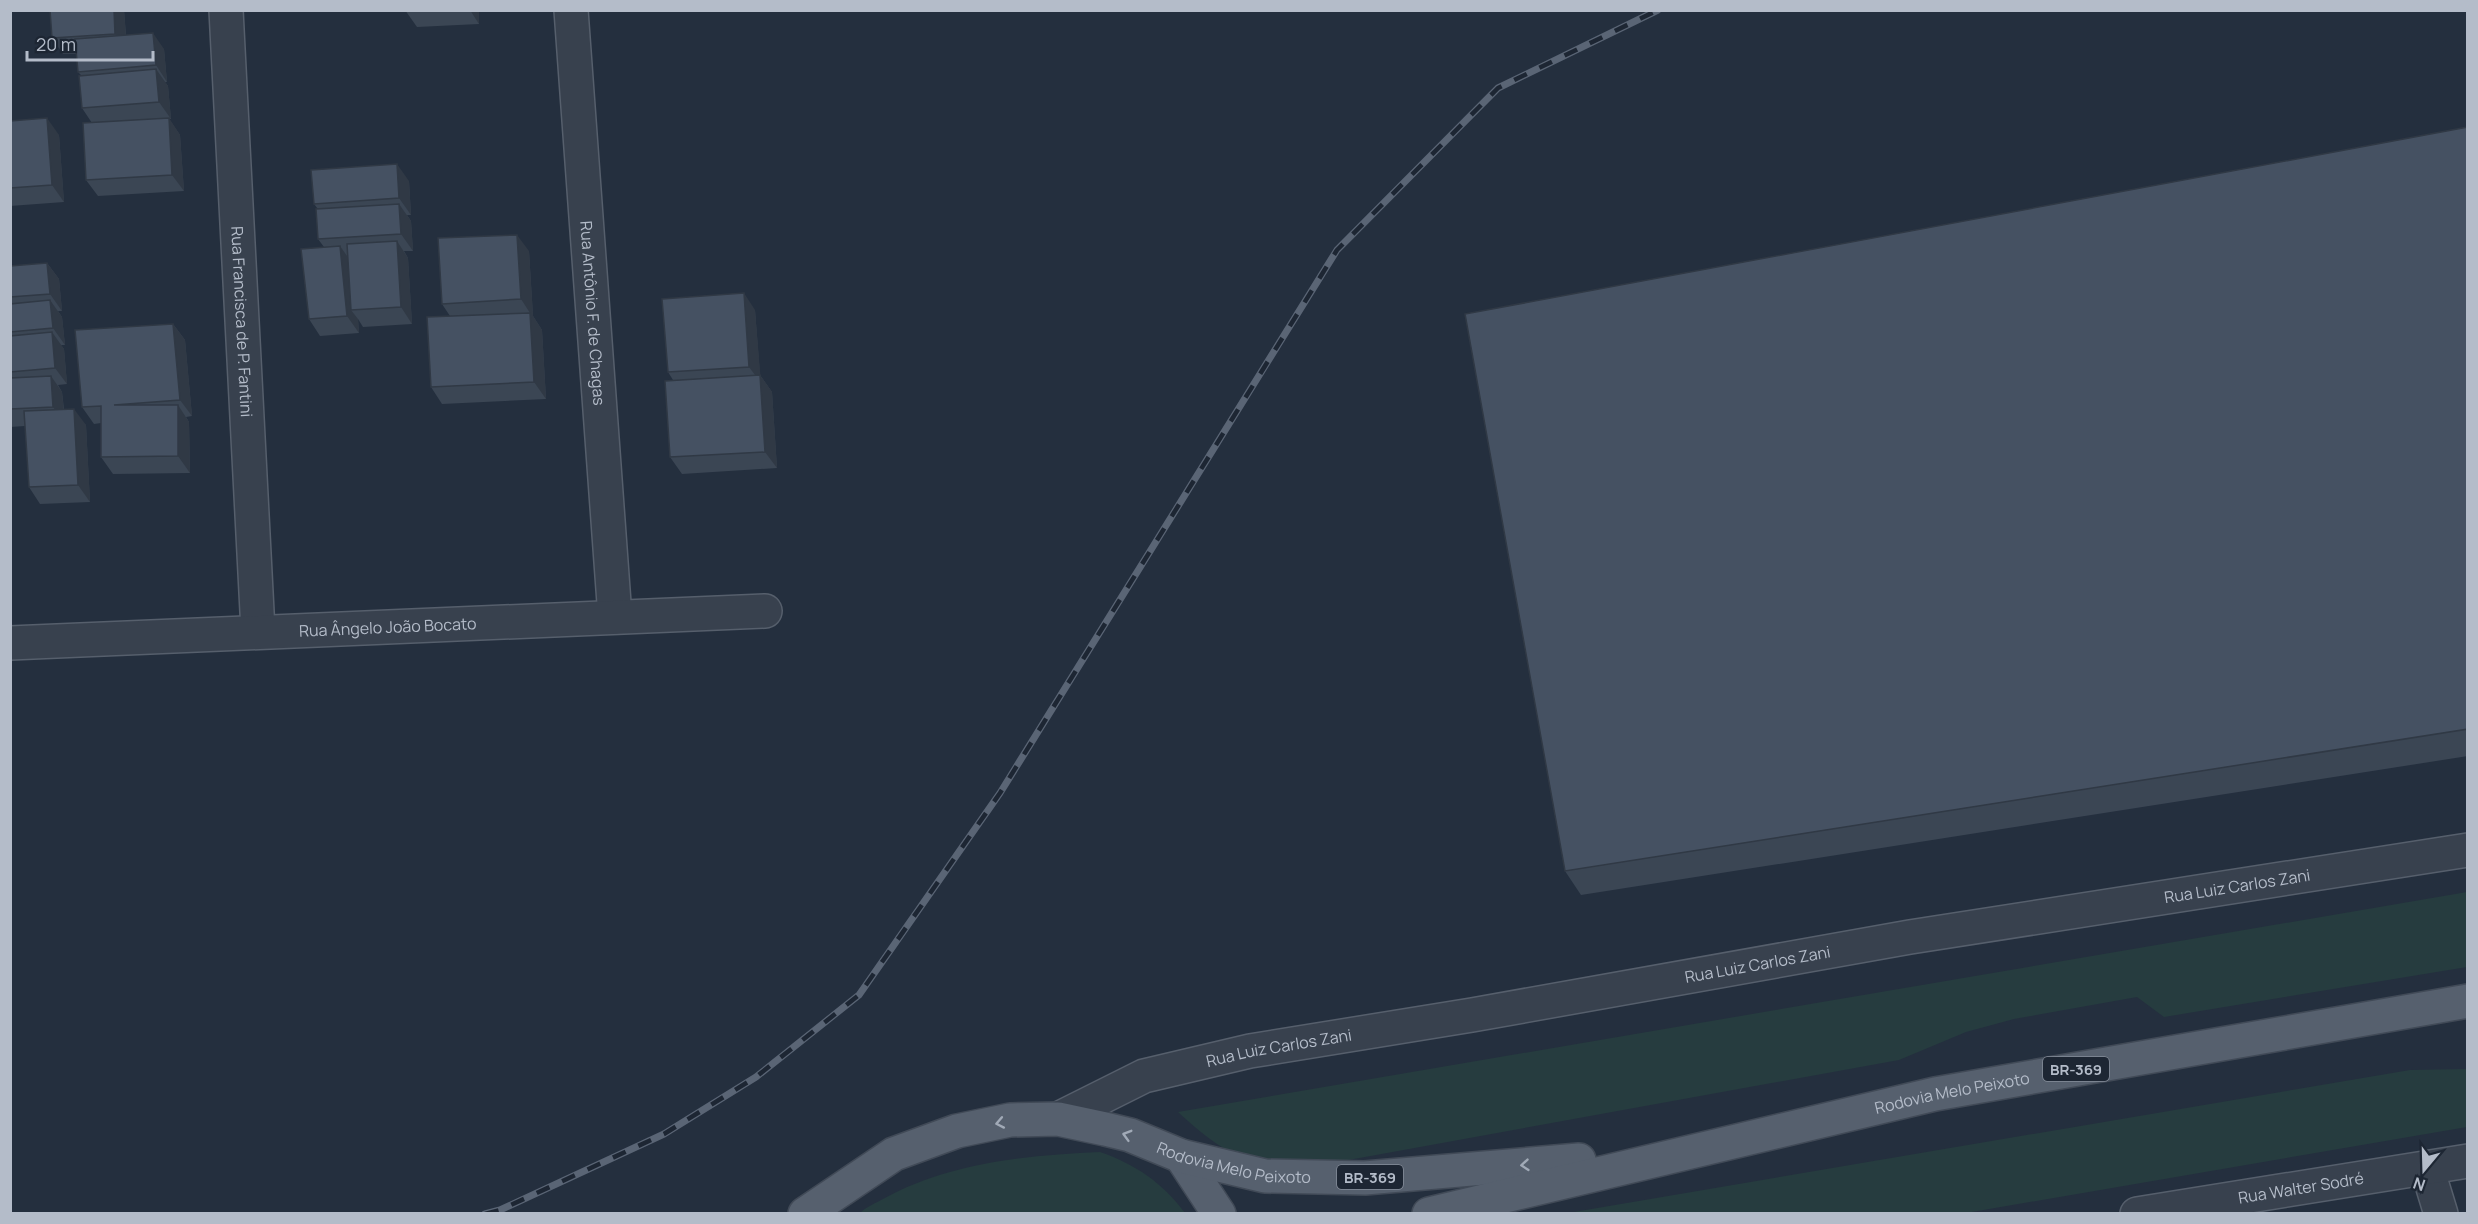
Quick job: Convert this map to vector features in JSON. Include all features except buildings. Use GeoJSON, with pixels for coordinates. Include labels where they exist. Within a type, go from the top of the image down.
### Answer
{"type":"FeatureCollection","features":[{"type":"Feature","properties":{"kind":"main road","name":"Rodovia Melo Peixoto"},"geometry":{"type":"LineString","coordinates":[[1429,1214],[1935,1094],[2468,1001]]}},
{"type":"Feature","properties":{"kind":"main road","name":"Rodovia Melo Peixoto"},"geometry":{"type":"LineString","coordinates":[[806,1214],[836,1201],[894,1154],[957,1131],[1011,1120],[1058,1119],[1130,1135],[1181,1156],[1265,1176],[1365,1178],[1688,1152]]}},
{"type":"Feature","properties":{"kind":"main road"},"geometry":{"type":"LineString","coordinates":[[1181,1156],[1219,1214]]}},
{"type":"Feature","properties":{"kind":"street","name":"Rua Francisca de P. Fantini"},"geometry":{"type":"LineString","coordinates":[[226,10],[258,631]]}},
{"type":"Feature","properties":{"kind":"street","name":"Rua Antônio F. de Chagas"},"geometry":{"type":"LineString","coordinates":[[571,10],[615,617]]}},
{"type":"Feature","properties":{"kind":"street","name":"Rua Ângelo João Bocato"},"geometry":{"type":"LineString","coordinates":[[10,643],[765,611]]}},
{"type":"Feature","properties":{"kind":"street","name":"Rua Luiz Carlos Zani"},"geometry":{"type":"LineString","coordinates":[[1058,1119],[1144,1076],[1250,1051],[1484,1013],[1910,937],[2468,850]]}},
{"type":"Feature","properties":{"kind":"street","name":"Rua Walter Sodré"},"geometry":{"type":"LineString","coordinates":[[2137,1214],[2468,1161]]}},
{"type":"Feature","properties":{"kind":"street"},"geometry":{"type":"LineString","coordinates":[[2427,1168],[2441,1214]]}},
{"type":"Feature","properties":{"kind":"green space"},"geometry":{"type":"Polygon","coordinates":[[[2467,892],[2467,967],[2164,1017],[2137,997],[2014,1019],[1966,1032],[1899,1060],[1343,1161],[1281,1163],[1249,1160],[1226,1150],[1178,1112],[2467,892]]]}},
{"type":"Feature","properties":{"kind":"green space"},"geometry":{"type":"Polygon","coordinates":[[[2467,1069],[2467,1127],[1966,1213],[1568,1213],[2410,1070],[2467,1069]]]}},
{"type":"Feature","properties":{"kind":"green space"},"geometry":{"type":"Polygon","coordinates":[[[1100,1152],[1125,1162],[1147,1176],[1167,1192],[1185,1213],[860,1213],[908,1187],[961,1169],[1016,1159],[1100,1152]]]}},
{"type":"Feature","properties":{"kind":"railway"},"geometry":{"type":"LineString","coordinates":[[485,1214],[500,1210],[664,1134],[756,1077],[859,995],[1000,793],[1337,250],[1498,88],[1658,10]]}}]}
